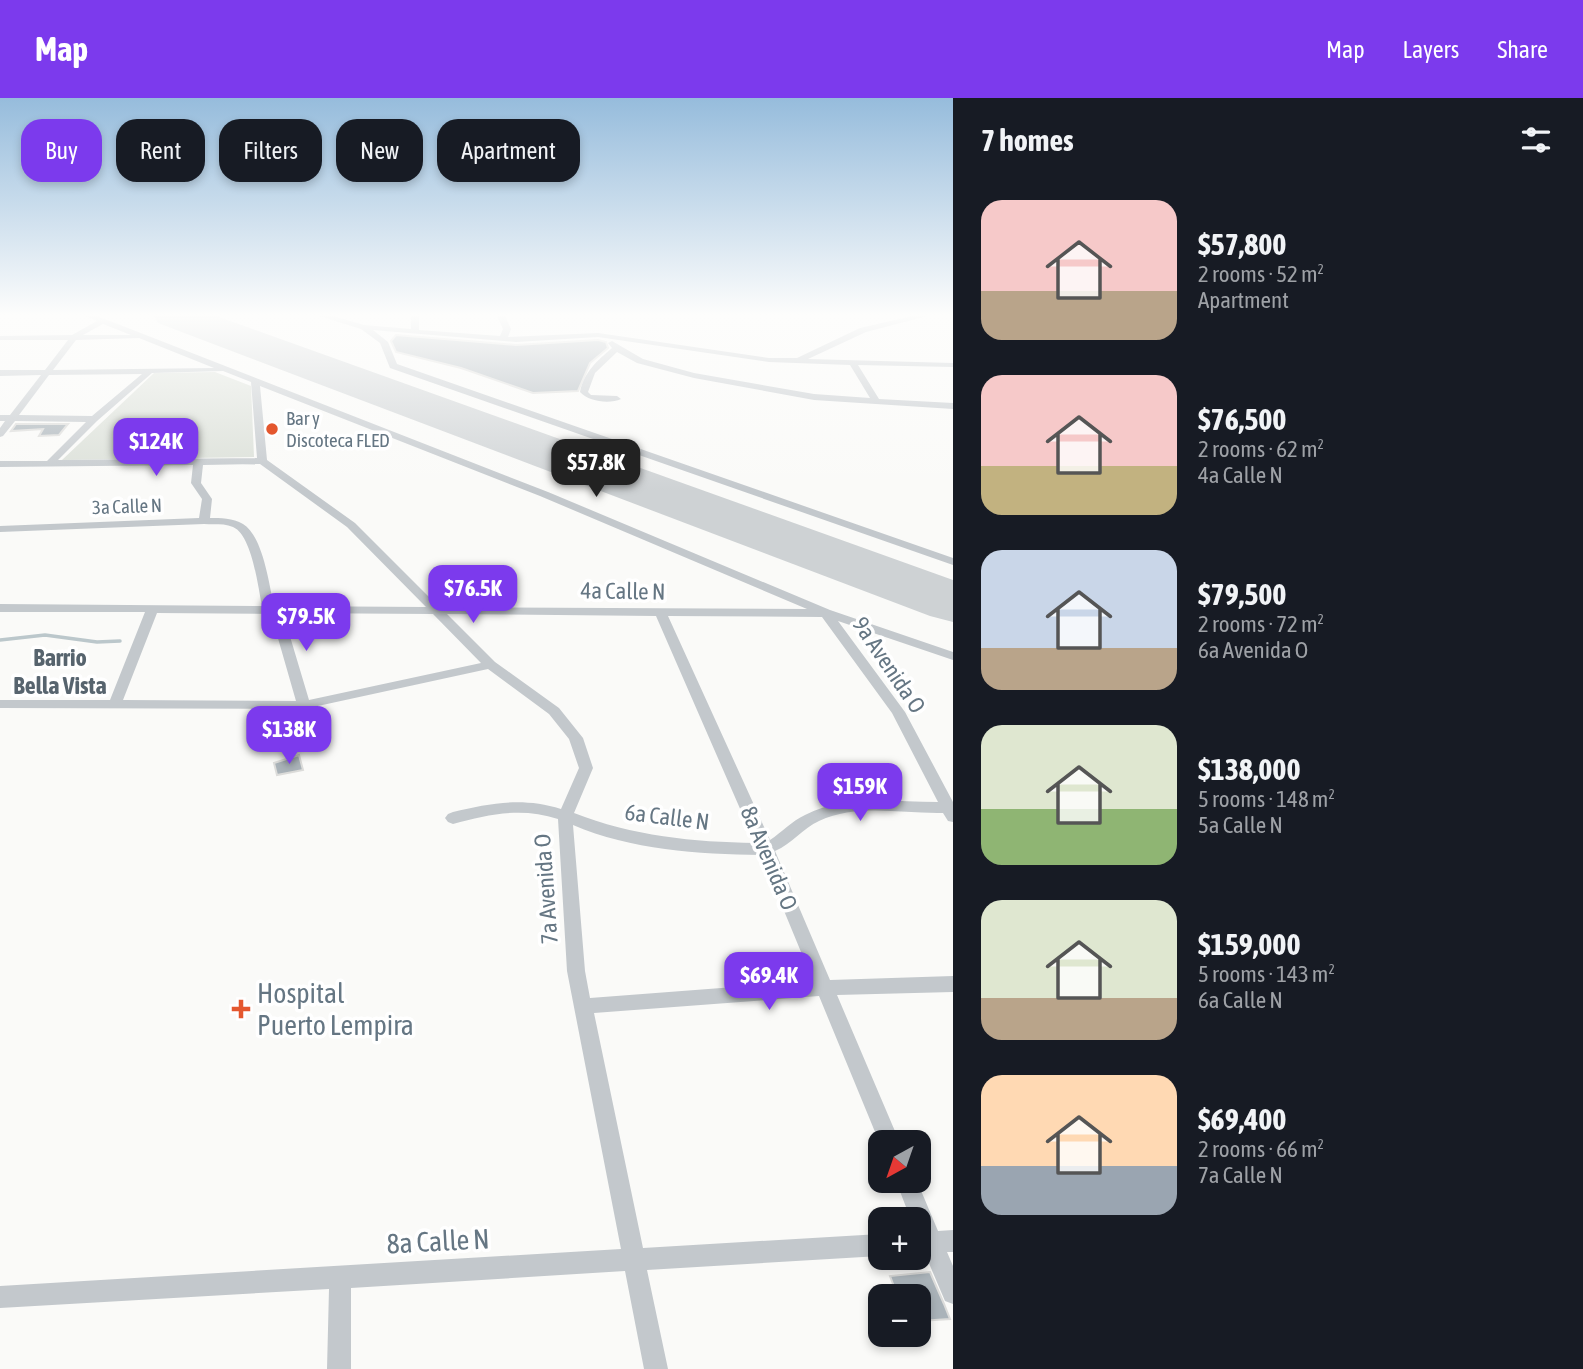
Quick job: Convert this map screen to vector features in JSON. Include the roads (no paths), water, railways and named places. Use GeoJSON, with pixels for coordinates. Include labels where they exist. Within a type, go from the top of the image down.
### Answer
{"type":"FeatureCollection","features":[{"type":"Feature","properties":{"kind":"street"},"geometry":{"type":"LineString","coordinates":[[0,434],[48,373]]}},
{"type":"Feature","properties":{"kind":"street"},"geometry":{"type":"LineString","coordinates":[[50,463],[94,419],[147,373]]}},
{"type":"Feature","properties":{"kind":"street"},"geometry":{"type":"LineString","coordinates":[[236,373],[582,510],[825,613],[953,656]]}},
{"type":"Feature","properties":{"kind":"street"},"geometry":{"type":"LineString","coordinates":[[414,373],[953,562]]}},
{"type":"Feature","properties":{"kind":"street"},"geometry":{"type":"LineString","coordinates":[[589,373],[583,392],[589,397],[617,399]]}},
{"type":"Feature","properties":{"kind":"street"},"geometry":{"type":"LineString","coordinates":[[687,373],[814,397],[953,406]]}},
{"type":"Feature","properties":{"kind":"street"},"geometry":{"type":"LineString","coordinates":[[859,373],[876,400]]}},
{"type":"Feature","properties":{"kind":"street"},"geometry":{"type":"LineString","coordinates":[[0,464],[262,461],[255,380]]}},
{"type":"Feature","properties":{"kind":"street"},"geometry":{"type":"LineString","coordinates":[[0,418],[94,419]]}},
{"type":"Feature","properties":{"kind":"street","name":"7a Avenida O"},"geometry":{"type":"LineString","coordinates":[[262,461],[351,525],[490,665],[554,711],[576,738],[586,768],[565,816],[576,971],[656,1369]]}},
{"type":"Feature","properties":{"kind":"street"},"geometry":{"type":"LineString","coordinates":[[198,462],[195,483],[207,499],[204,521]]}},
{"type":"Feature","properties":{"kind":"street","name":"3a Calle N"},"geometry":{"type":"LineString","coordinates":[[0,528],[204,521],[241,527],[250,538],[272,611]]}},
{"type":"Feature","properties":{"kind":"street","name":"4a Calle N"},"geometry":{"type":"LineString","coordinates":[[0,608],[825,613]]}},
{"type":"Feature","properties":{"kind":"street"},"geometry":{"type":"LineString","coordinates":[[115,705],[152,611]]}},
{"type":"Feature","properties":{"kind":"street"},"geometry":{"type":"LineString","coordinates":[[272,611],[304,705]]}},
{"type":"Feature","properties":{"kind":"street","name":"8a Avenida O"},"geometry":{"type":"LineString","coordinates":[[661,613],[766,849],[885,1130]]}},
{"type":"Feature","properties":{"kind":"street","name":"9a Avenida O"},"geometry":{"type":"LineString","coordinates":[[825,613],[898,712],[951,810]]}},
{"type":"Feature","properties":{"kind":"street"},"geometry":{"type":"LineString","coordinates":[[0,704],[304,705],[490,665]]}},
{"type":"Feature","properties":{"kind":"street"},"geometry":{"type":"LineString","coordinates":[[766,849],[811,817],[850,807],[876,802],[951,810]]}},
{"type":"Feature","properties":{"kind":"street","name":"6a Calle N"},"geometry":{"type":"LineString","coordinates":[[453,818],[502,805],[530,806],[605,832],[668,844],[766,849]]}},
{"type":"Feature","properties":{"kind":"street"},"geometry":{"type":"LineString","coordinates":[[583,1006],[825,988],[953,984]]}},
{"type":"Feature","properties":{"kind":"street"},"geometry":{"type":"LineString","coordinates":[[912,1194],[953,1293]]}},
{"type":"Feature","properties":{"kind":"street","name":"8a Calle N"},"geometry":{"type":"LineString","coordinates":[[0,1297],[868,1246]]}},
{"type":"Feature","properties":{"kind":"street"},"geometry":{"type":"LineString","coordinates":[[339,1369],[340,1277]]}},
{"type":"Feature","properties":{"kind":"waterway"},"geometry":{"type":"LineString","coordinates":[[0,640],[45,635],[97,642],[120,641]]}},
{"type":"Feature","properties":{"kind":"place","name":"Bar y Discoteca FLED"},"geometry":{"type":"Point","coordinates":[272,429]}},
{"type":"Feature","properties":{"kind":"place","name":"Hospital Puerto Lempira"},"geometry":{"type":"Point","coordinates":[241,1009]}},
{"type":"Feature","properties":{"kind":"district","name":"Barrio Bella Vista"},"geometry":{"type":"Point","coordinates":[60,672]}}]}
